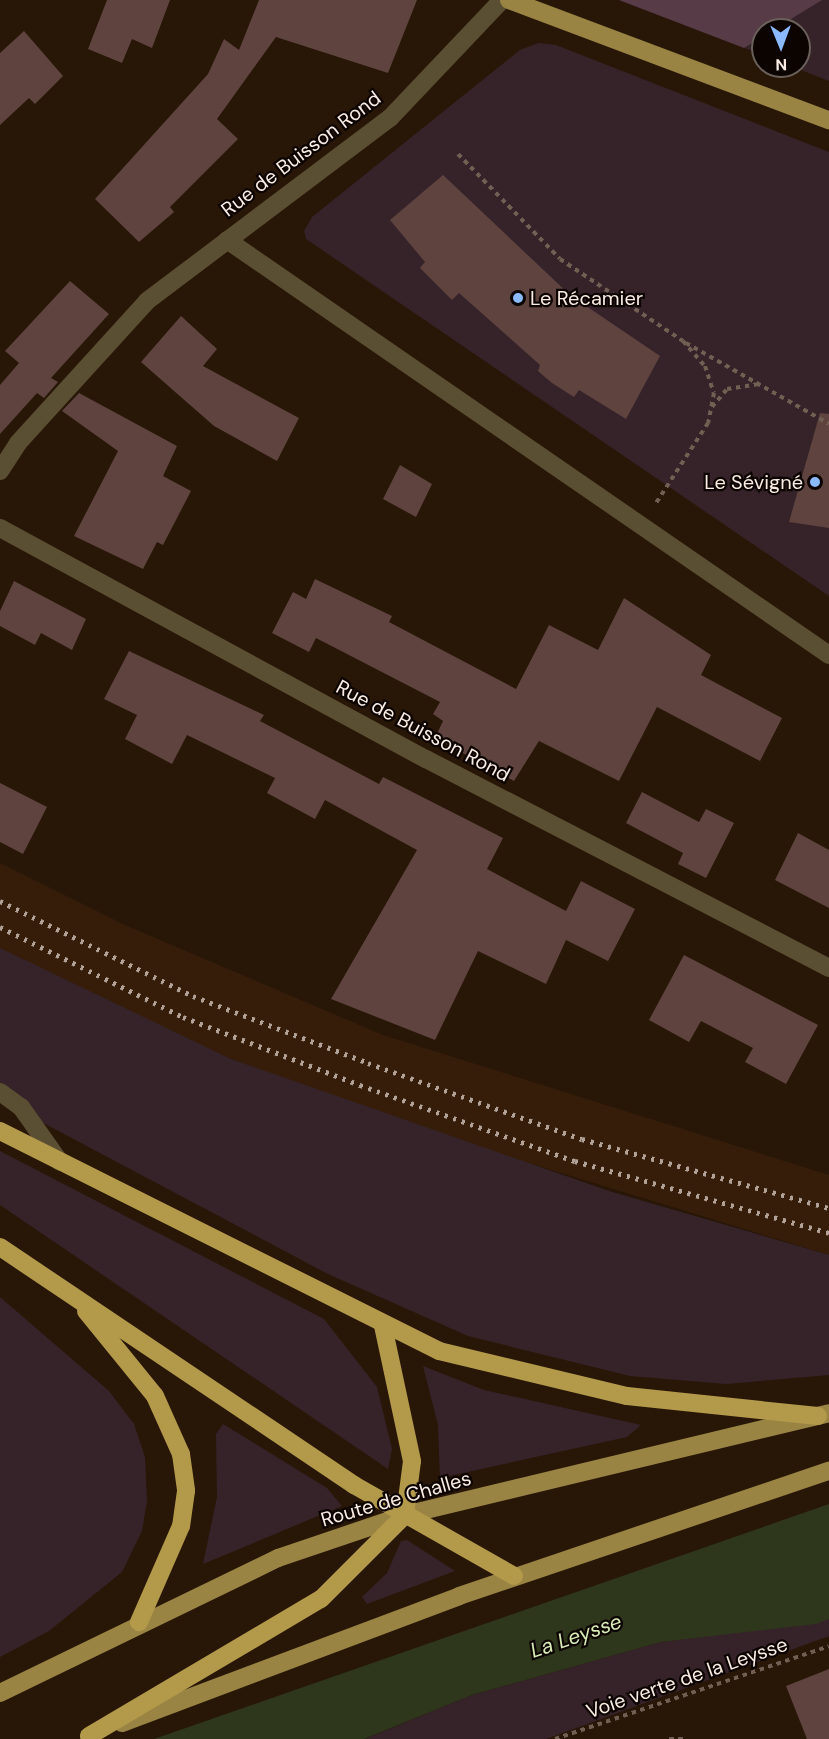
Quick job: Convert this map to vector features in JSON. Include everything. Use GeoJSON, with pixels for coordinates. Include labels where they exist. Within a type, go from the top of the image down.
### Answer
{"type":"FeatureCollection","features":[{"type":"Feature","properties":{"kind":"highway"},"geometry":{"type":"LineString","coordinates":[[0,1131],[383,1326],[439,1351],[627,1396],[824,1414]]}},
{"type":"Feature","properties":{"kind":"highway"},"geometry":{"type":"LineString","coordinates":[[0,1247],[405,1515],[514,1576]]}},
{"type":"Feature","properties":{"kind":"highway"},"geometry":{"type":"LineString","coordinates":[[71,1294],[155,1396],[181,1454],[186,1491],[181,1526],[139,1623]]}},
{"type":"Feature","properties":{"kind":"highway"},"geometry":{"type":"LineString","coordinates":[[86,1738],[321,1599],[405,1515],[412,1461],[383,1326]]}},
{"type":"Feature","properties":{"kind":"main road"},"geometry":{"type":"LineString","coordinates":[[509,0],[829,120]]}},
{"type":"Feature","properties":{"kind":"main road","name":"Route de Challes"},"geometry":{"type":"LineString","coordinates":[[0,1694],[139,1623],[278,1558],[405,1515],[824,1414]]}},
{"type":"Feature","properties":{"kind":"main road"},"geometry":{"type":"LineString","coordinates":[[86,1738],[242,1674],[514,1576],[829,1471]]}},
{"type":"Feature","properties":{"kind":"street","name":"Rue de Buisson Rond"},"geometry":{"type":"LineString","coordinates":[[0,471],[18,443],[147,301],[390,118],[502,0]]}},
{"type":"Feature","properties":{"kind":"street","name":"Rue de Buisson Rond"},"geometry":{"type":"LineString","coordinates":[[227,240],[829,655]]}},
{"type":"Feature","properties":{"kind":"street","name":"Rue de Buisson Rond"},"geometry":{"type":"LineString","coordinates":[[0,528],[426,759],[829,968]]}},
{"type":"Feature","properties":{"kind":"street"},"geometry":{"type":"LineString","coordinates":[[0,1092],[21,1107],[60,1162]]}},
{"type":"Feature","properties":{"kind":"path"},"geometry":{"type":"LineString","coordinates":[[458,154],[560,259],[683,341],[829,424]]}},
{"type":"Feature","properties":{"kind":"path"},"geometry":{"type":"LineString","coordinates":[[640,526],[708,423],[714,393],[705,366],[683,341]]}},
{"type":"Feature","properties":{"kind":"path"},"geometry":{"type":"LineString","coordinates":[[711,408],[727,389],[760,383]]}},
{"type":"Feature","properties":{"kind":"path","name":"Voie verte de la Leysse"},"geometry":{"type":"LineString","coordinates":[[555,1739],[829,1646]]}},
{"type":"Feature","properties":{"kind":"path"},"geometry":{"type":"LineString","coordinates":[[669,1739],[683,1739]]}},
{"type":"Feature","properties":{"kind":"shaded area"},"geometry":{"type":"Polygon","coordinates":[[[619,0],[829,0],[829,81],[811,74],[811,18],[751,18],[751,50],[619,0]]]}},
{"type":"Feature","properties":{"kind":"shaded area"},"geometry":{"type":"Polygon","coordinates":[[[619,0],[822,0],[793,18],[751,18],[751,44],[744,48],[619,0]]]}},
{"type":"Feature","properties":{"kind":"shaded area"},"geometry":{"type":"Polygon","coordinates":[[[538,43],[556,45],[829,152],[829,596],[306,239],[304,231],[312,217],[520,50],[538,43]]]}},
{"type":"Feature","properties":{"kind":"shaded area"},"geometry":{"type":"Polygon","coordinates":[[[0,863],[125,925],[383,1035],[829,1175],[829,1255],[450,1139],[231,1059],[74,986],[0,948],[0,863]]]}},
{"type":"Feature","properties":{"kind":"shaded area"},"geometry":{"type":"Polygon","coordinates":[[[0,948],[231,1059],[609,1191],[829,1255],[829,1375],[726,1384],[630,1376],[468,1336],[328,1274],[0,1100],[0,948]]]}},
{"type":"Feature","properties":{"kind":"shaded area"},"geometry":{"type":"Polygon","coordinates":[[[0,1151],[324,1319],[377,1387],[392,1449],[388,1469],[0,1205],[0,1151]]]}},
{"type":"Feature","properties":{"kind":"shaded area"},"geometry":{"type":"Polygon","coordinates":[[[0,1297],[109,1391],[134,1424],[145,1457],[147,1501],[142,1531],[122,1572],[49,1631],[0,1657],[0,1297]]]}},
{"type":"Feature","properties":{"kind":"shaded area"},"geometry":{"type":"Polygon","coordinates":[[[423,1366],[484,1390],[641,1425],[627,1437],[440,1478],[438,1425],[423,1366]]]}},
{"type":"Feature","properties":{"kind":"shaded area"},"geometry":{"type":"Polygon","coordinates":[[[223,1424],[327,1488],[342,1506],[203,1564],[217,1497],[216,1434],[223,1424]]]}},
{"type":"Feature","properties":{"kind":"shaded area"},"geometry":{"type":"Polygon","coordinates":[[[407,1540],[455,1571],[367,1604],[362,1597],[387,1573],[401,1541],[407,1540]]]}},
{"type":"Feature","properties":{"kind":"shaded area"},"geometry":{"type":"Polygon","coordinates":[[[829,1619],[829,1636],[546,1739],[365,1739],[472,1695],[661,1642],[829,1619]]]}},
{"type":"Feature","properties":{"kind":"water","name":"La Leysse"},"geometry":{"type":"Polygon","coordinates":[[[829,1504],[829,1619],[816,1624],[661,1642],[472,1695],[364,1739],[154,1739],[829,1504]]]}},
{"type":"Feature","properties":{"kind":"building"},"geometry":{"type":"Polygon","coordinates":[[[107,0],[170,0],[152,48],[132,39],[122,63],[88,49],[107,0]]]}},
{"type":"Feature","properties":{"kind":"building"},"geometry":{"type":"Polygon","coordinates":[[[259,0],[417,0],[388,73],[276,37],[217,119],[238,139],[170,207],[174,212],[139,242],[95,199],[208,74],[224,39],[239,50],[259,0]]]}},
{"type":"Feature","properties":{"kind":"building"},"geometry":{"type":"Polygon","coordinates":[[[24,31],[63,76],[35,104],[29,98],[0,125],[0,53],[24,31]]]}},
{"type":"Feature","properties":{"kind":"building","name":"Le Récamier"},"geometry":{"type":"Polygon","coordinates":[[[443,175],[570,295],[660,356],[626,419],[579,390],[574,397],[552,383],[538,371],[540,365],[459,293],[452,300],[420,268],[425,262],[390,220],[443,175]]]}},
{"type":"Feature","properties":{"kind":"building"},"geometry":{"type":"Polygon","coordinates":[[[70,281],[109,314],[51,378],[58,382],[44,398],[37,393],[0,434],[0,385],[19,363],[5,351],[70,281]]]}},
{"type":"Feature","properties":{"kind":"building"},"geometry":{"type":"Polygon","coordinates":[[[181,316],[217,349],[203,366],[299,418],[277,461],[214,426],[141,362],[181,316]]]}},
{"type":"Feature","properties":{"kind":"building"},"geometry":{"type":"Polygon","coordinates":[[[79,393],[177,446],[163,476],[191,491],[163,545],[157,542],[143,569],[74,536],[118,451],[62,411],[79,393]]]}},
{"type":"Feature","properties":{"kind":"building","name":"Le Sévigné"},"geometry":{"type":"Polygon","coordinates":[[[820,413],[829,414],[829,528],[789,522],[820,413]]]}},
{"type":"Feature","properties":{"kind":"building"},"geometry":{"type":"Polygon","coordinates":[[[400,465],[432,484],[416,517],[383,499],[400,465]]]}},
{"type":"Feature","properties":{"kind":"building"},"geometry":{"type":"Polygon","coordinates":[[[315,579],[392,616],[389,622],[516,689],[549,625],[598,650],[624,598],[711,655],[701,675],[782,718],[760,761],[657,707],[619,781],[539,741],[514,781],[435,738],[443,721],[433,714],[440,702],[316,638],[309,652],[272,633],[293,592],[306,599],[315,579]]]}},
{"type":"Feature","properties":{"kind":"building"},"geometry":{"type":"Polygon","coordinates":[[[14,581],[86,619],[72,650],[41,633],[35,645],[0,626],[0,611],[14,581]]]}},
{"type":"Feature","properties":{"kind":"building"},"geometry":{"type":"Polygon","coordinates":[[[129,651],[264,715],[260,721],[379,784],[383,777],[503,838],[487,869],[566,911],[581,881],[635,909],[608,961],[566,940],[546,984],[478,951],[435,1040],[331,999],[417,850],[325,800],[315,819],[267,793],[275,778],[187,735],[172,764],[125,739],[137,715],[104,699],[129,651]]]}},
{"type":"Feature","properties":{"kind":"building"},"geometry":{"type":"Polygon","coordinates":[[[0,783],[47,807],[23,854],[0,842],[0,783]]]}},
{"type":"Feature","properties":{"kind":"building"},"geometry":{"type":"Polygon","coordinates":[[[642,792],[699,822],[706,809],[734,823],[706,878],[678,864],[683,853],[626,823],[642,792]]]}},
{"type":"Feature","properties":{"kind":"building"},"geometry":{"type":"Polygon","coordinates":[[[798,833],[829,850],[829,908],[775,880],[798,833]]]}},
{"type":"Feature","properties":{"kind":"building"},"geometry":{"type":"Polygon","coordinates":[[[684,955],[818,1025],[786,1084],[745,1062],[753,1048],[701,1021],[689,1042],[649,1020],[684,955]]]}},
{"type":"Feature","properties":{"kind":"building"},"geometry":{"type":"Polygon","coordinates":[[[829,1669],[829,1739],[807,1739],[786,1686],[829,1669]]]}},
{"type":"Feature","properties":{"kind":"railway"},"geometry":{"type":"LineString","coordinates":[[0,901],[193,996],[368,1063],[582,1139],[829,1208]]}},
{"type":"Feature","properties":{"kind":"railway"},"geometry":{"type":"LineString","coordinates":[[0,927],[183,1017],[360,1085],[575,1161],[829,1233]]}},
{"type":"Feature","properties":{"kind":"place","name":"Le Récamier"},"geometry":{"type":"Point","coordinates":[518,298]}},
{"type":"Feature","properties":{"kind":"place","name":"Le Sévigné"},"geometry":{"type":"Point","coordinates":[815,482]}}]}
